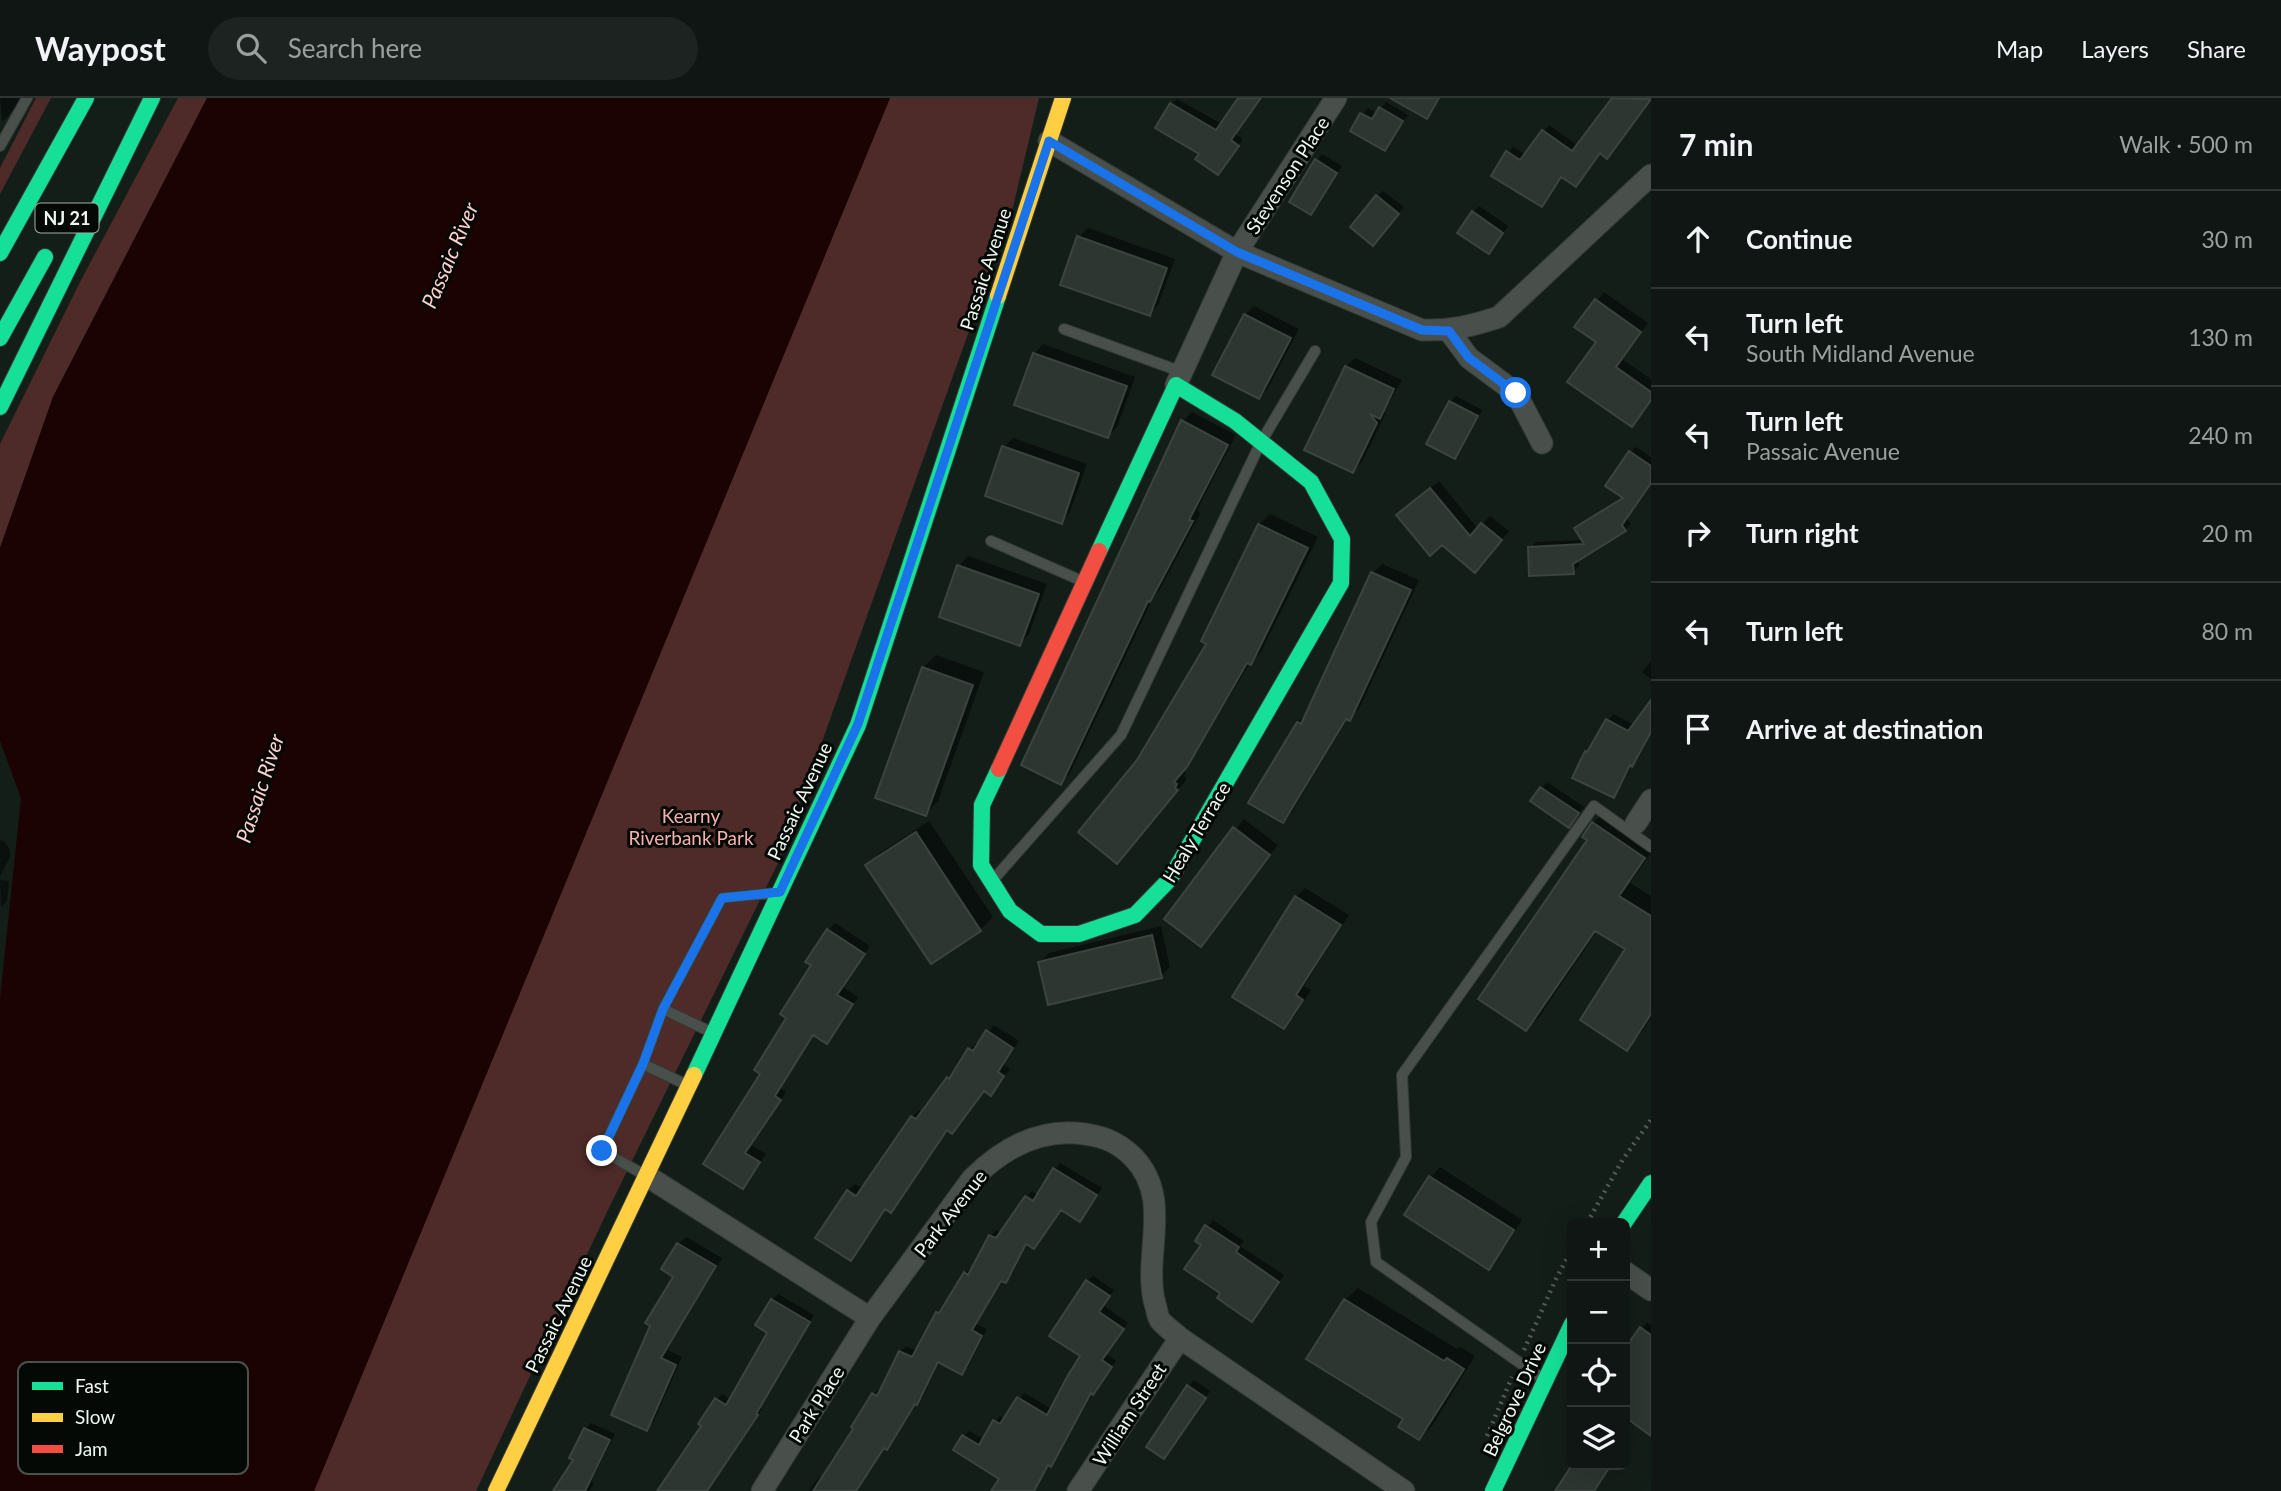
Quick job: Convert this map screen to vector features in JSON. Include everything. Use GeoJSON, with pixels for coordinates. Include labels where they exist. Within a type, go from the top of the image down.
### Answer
{"type":"FeatureCollection","features":[{"type":"Feature","properties":{"kind":"main road","name":"NJ 21"},"geometry":{"type":"LineString","coordinates":[[0,253],[86,98]]}},
{"type":"Feature","properties":{"kind":"main road"},"geometry":{"type":"LineString","coordinates":[[0,407],[152,98]]}},
{"type":"Feature","properties":{"kind":"main road","name":"Passaic Avenue"},"geometry":{"type":"LineString","coordinates":[[496,1491],[647,1176],[858,724],[1063,98]]}},
{"type":"Feature","properties":{"kind":"main road","name":"NJ 21"},"geometry":{"type":"LineString","coordinates":[[0,338],[54,242]]}},
{"type":"Feature","properties":{"kind":"main road","name":"Healy Terrace"},"geometry":{"type":"LineString","coordinates":[[1179,379],[1261,442],[1311,482],[1342,539],[1341,583],[1170,879],[1135,915],[1079,934],[1041,934],[1010,911],[981,865],[982,805],[1179,379]]}},
{"type":"Feature","properties":{"kind":"main road"},"geometry":{"type":"LineString","coordinates":[[1626,1218],[1651,1182]]}},
{"type":"Feature","properties":{"kind":"main road","name":"Belgrove Drive"},"geometry":{"type":"LineString","coordinates":[[1493,1491],[1567,1335]]}},
{"type":"Feature","properties":{"kind":"street","name":"Stevenson Place"},"geometry":{"type":"LineString","coordinates":[[1237,252],[1336,98]]}},
{"type":"Feature","properties":{"kind":"street"},"geometry":{"type":"LineString","coordinates":[[1049,141],[1237,252],[1422,330],[1449,331],[1499,317],[1651,175]]}},
{"type":"Feature","properties":{"kind":"street","name":"Healy Terrace"},"geometry":{"type":"LineString","coordinates":[[1179,379],[1237,252]]}},
{"type":"Feature","properties":{"kind":"street"},"geometry":{"type":"LineString","coordinates":[[1449,331],[1469,358],[1516,393],[1542,443]]}},
{"type":"Feature","properties":{"kind":"street"},"geometry":{"type":"LineString","coordinates":[[1636,823],[1651,800]]}},
{"type":"Feature","properties":{"kind":"street","name":"Park Avenue"},"geometry":{"type":"LineString","coordinates":[[870,1318],[972,1179],[986,1166],[1007,1150],[1034,1137],[1067,1132],[1098,1135],[1125,1149],[1145,1169],[1153,1192],[1155,1223],[1152,1292],[1159,1319],[1180,1338],[1404,1491]]}},
{"type":"Feature","properties":{"kind":"street"},"geometry":{"type":"LineString","coordinates":[[647,1176],[870,1318]]}},
{"type":"Feature","properties":{"kind":"street"},"geometry":{"type":"LineString","coordinates":[[1630,1275],[1651,1290]]}},
{"type":"Feature","properties":{"kind":"street","name":"Park Place"},"geometry":{"type":"LineString","coordinates":[[762,1491],[870,1318]]}},
{"type":"Feature","properties":{"kind":"street","name":"William Street"},"geometry":{"type":"LineString","coordinates":[[1078,1491],[1180,1338]]}},
{"type":"Feature","properties":{"kind":"lane"},"geometry":{"type":"LineString","coordinates":[[0,146],[4,132],[27,98]]}},
{"type":"Feature","properties":{"kind":"lane"},"geometry":{"type":"LineString","coordinates":[[1064,329],[1179,379]]}},
{"type":"Feature","properties":{"kind":"lane"},"geometry":{"type":"LineString","coordinates":[[991,882],[1121,734],[1261,442],[1315,351]]}},
{"type":"Feature","properties":{"kind":"lane"},"geometry":{"type":"LineString","coordinates":[[991,541],[1085,582]]}},
{"type":"Feature","properties":{"kind":"lane"},"geometry":{"type":"LineString","coordinates":[[1546,1380],[1376,1262],[1371,1222],[1406,1157],[1402,1075],[1594,806],[1651,847]]}},
{"type":"Feature","properties":{"kind":"lane"},"geometry":{"type":"LineString","coordinates":[[647,1176],[602,1151],[643,1064],[663,1009],[722,898],[780,892]]}},
{"type":"Feature","properties":{"kind":"lane"},"geometry":{"type":"LineString","coordinates":[[663,1009],[714,1033]]}},
{"type":"Feature","properties":{"kind":"lane"},"geometry":{"type":"LineString","coordinates":[[643,1064],[689,1086]]}},
{"type":"Feature","properties":{"kind":"path"},"geometry":{"type":"LineString","coordinates":[[1590,1217],[1623,1159],[1651,1120]]}},
{"type":"Feature","properties":{"kind":"green space"},"geometry":{"type":"Polygon","coordinates":[[[36,98],[51,98],[0,194],[0,168],[36,98]]]}},
{"type":"Feature","properties":{"kind":"green space"},"geometry":{"type":"Polygon","coordinates":[[[178,98],[207,98],[53,397],[0,548],[0,444],[81,280],[178,98]]]}},
{"type":"Feature","properties":{"kind":"green space","name":"Kearny Riverbank Park"},"geometry":{"type":"Polygon","coordinates":[[[890,98],[1039,98],[1012,211],[780,859],[607,1212],[476,1491],[314,1491],[890,98]]]}},
{"type":"Feature","properties":{"kind":"water","name":"Passaic River"},"geometry":{"type":"Polygon","coordinates":[[[207,98],[890,98],[314,1491],[0,1491],[0,999],[21,798],[0,741],[0,548],[53,397],[207,98]]]}},
{"type":"Feature","properties":{"kind":"building"},"geometry":{"type":"Polygon","coordinates":[[[1238,98],[1261,98],[1231,140],[1239,146],[1218,175],[1195,159],[1199,154],[1155,128],[1170,103],[1216,130],[1238,98]]]}},
{"type":"Feature","properties":{"kind":"building"},"geometry":{"type":"Polygon","coordinates":[[[1390,98],[1439,98],[1427,119],[1390,98]]]}},
{"type":"Feature","properties":{"kind":"building"},"geometry":{"type":"Polygon","coordinates":[[[1612,98],[1651,99],[1607,159],[1600,153],[1576,187],[1561,177],[1542,207],[1491,176],[1506,151],[1520,160],[1542,130],[1572,151],[1612,98]]]}},
{"type":"Feature","properties":{"kind":"building"},"geometry":{"type":"Polygon","coordinates":[[[1379,107],[1403,121],[1385,151],[1350,131],[1360,113],[1372,119],[1379,107]]]}},
{"type":"Feature","properties":{"kind":"building"},"geometry":{"type":"Polygon","coordinates":[[[1315,159],[1337,173],[1311,215],[1289,202],[1315,159]]]}},
{"type":"Feature","properties":{"kind":"building"},"geometry":{"type":"Polygon","coordinates":[[[1376,195],[1399,214],[1373,246],[1350,227],[1376,195]]]}},
{"type":"Feature","properties":{"kind":"building"},"geometry":{"type":"Polygon","coordinates":[[[1472,211],[1503,233],[1489,254],[1457,233],[1472,211]]]}},
{"type":"Feature","properties":{"kind":"building"},"geometry":{"type":"Polygon","coordinates":[[[1077,236],[1167,268],[1150,316],[1060,285],[1077,236]]]}},
{"type":"Feature","properties":{"kind":"building"},"geometry":{"type":"Polygon","coordinates":[[[1595,299],[1641,332],[1616,367],[1651,392],[1651,400],[1632,427],[1567,382],[1596,342],[1574,327],[1595,299]]]}},
{"type":"Feature","properties":{"kind":"building"},"geometry":{"type":"Polygon","coordinates":[[[1244,314],[1291,338],[1259,399],[1212,375],[1244,314]]]}},
{"type":"Feature","properties":{"kind":"building"},"geometry":{"type":"Polygon","coordinates":[[[1033,353],[1127,386],[1108,438],[1014,405],[1033,353]]]}},
{"type":"Feature","properties":{"kind":"building"},"geometry":{"type":"Polygon","coordinates":[[[1345,366],[1394,389],[1380,419],[1370,414],[1377,423],[1353,473],[1304,450],[1345,366]]]}},
{"type":"Feature","properties":{"kind":"building"},"geometry":{"type":"Polygon","coordinates":[[[1449,401],[1478,416],[1455,459],[1426,444],[1449,401]]]}},
{"type":"Feature","properties":{"kind":"building"},"geometry":{"type":"Polygon","coordinates":[[[1181,420],[1228,445],[1189,520],[1193,521],[1150,602],[1148,601],[1061,785],[1021,765],[1181,420]]]}},
{"type":"Feature","properties":{"kind":"building"},"geometry":{"type":"Polygon","coordinates":[[[1002,446],[1079,473],[1062,524],[985,496],[1002,446]]]}},
{"type":"Feature","properties":{"kind":"building"},"geometry":{"type":"Polygon","coordinates":[[[1629,451],[1651,466],[1651,483],[1622,525],[1626,531],[1573,564],[1574,574],[1529,576],[1528,547],[1584,544],[1574,528],[1623,498],[1605,486],[1629,451]]]}},
{"type":"Feature","properties":{"kind":"building"},"geometry":{"type":"Polygon","coordinates":[[[1430,488],[1470,536],[1481,523],[1502,540],[1475,573],[1442,545],[1430,556],[1396,515],[1430,488]]]}},
{"type":"Feature","properties":{"kind":"building"},"geometry":{"type":"Polygon","coordinates":[[[1258,524],[1308,548],[1251,665],[1247,663],[1187,767],[1174,782],[1178,790],[1117,864],[1078,832],[1137,760],[1206,644],[1201,641],[1258,524]]]}},
{"type":"Feature","properties":{"kind":"building"},"geometry":{"type":"Polygon","coordinates":[[[957,565],[1039,594],[1020,646],[939,617],[957,565]]]}},
{"type":"Feature","properties":{"kind":"building"},"geometry":{"type":"Polygon","coordinates":[[[1371,572],[1411,590],[1350,721],[1346,719],[1283,823],[1248,803],[1297,722],[1301,724],[1371,572]]]}},
{"type":"Feature","properties":{"kind":"building"},"geometry":{"type":"Polygon","coordinates":[[[922,667],[973,685],[926,816],[875,798],[922,667]]]}},
{"type":"Feature","properties":{"kind":"building"},"geometry":{"type":"Polygon","coordinates":[[[1651,700],[1651,732],[1632,767],[1630,765],[1614,798],[1572,778],[1585,751],[1587,752],[1606,719],[1628,731],[1651,700]]]}},
{"type":"Feature","properties":{"kind":"building"},"geometry":{"type":"Polygon","coordinates":[[[1540,787],[1579,813],[1569,828],[1530,801],[1540,787]]]}},
{"type":"Feature","properties":{"kind":"building"},"geometry":{"type":"Polygon","coordinates":[[[1592,822],[1645,858],[1619,896],[1651,916],[1651,1014],[1627,1051],[1580,1020],[1625,949],[1595,931],[1526,1031],[1478,999],[1587,840],[1582,837],[1592,822]]]}},
{"type":"Feature","properties":{"kind":"building"},"geometry":{"type":"Polygon","coordinates":[[[1233,827],[1270,855],[1201,947],[1164,919],[1233,827]]]}},
{"type":"Feature","properties":{"kind":"building"},"geometry":{"type":"Polygon","coordinates":[[[916,832],[981,931],[931,964],[865,865],[916,832]]]}},
{"type":"Feature","properties":{"kind":"building"},"geometry":{"type":"Polygon","coordinates":[[[1295,896],[1341,925],[1296,995],[1303,1000],[1284,1029],[1232,997],[1295,896]]]}},
{"type":"Feature","properties":{"kind":"building"},"geometry":{"type":"Polygon","coordinates":[[[827,929],[865,954],[837,995],[853,1004],[827,1044],[813,1035],[775,1096],[781,1100],[745,1153],[760,1162],[743,1189],[703,1164],[760,1074],[754,1070],[786,1018],[780,1014],[811,965],[805,962],[827,929]]]}},
{"type":"Feature","properties":{"kind":"building"},"geometry":{"type":"Polygon","coordinates":[[[1152,935],[1162,978],[1048,1005],[1038,962],[1152,935]]]}},
{"type":"Feature","properties":{"kind":"building"},"geometry":{"type":"Polygon","coordinates":[[[986,1030],[1013,1048],[998,1072],[1004,1076],[991,1096],[984,1091],[952,1134],[947,1130],[891,1213],[885,1209],[851,1261],[815,1238],[847,1190],[856,1196],[911,1116],[916,1119],[947,1077],[949,1079],[968,1048],[973,1051],[986,1030]]]}},
{"type":"Feature","properties":{"kind":"building"},"geometry":{"type":"Polygon","coordinates":[[[1053,1168],[1097,1195],[1080,1222],[1061,1210],[1034,1249],[1026,1244],[1006,1283],[1001,1281],[972,1330],[982,1336],[962,1375],[938,1362],[917,1405],[915,1404],[887,1450],[884,1448],[856,1491],[813,1491],[853,1429],[851,1427],[872,1393],[877,1396],[899,1351],[912,1357],[936,1312],[939,1313],[964,1272],[968,1275],[989,1235],[996,1238],[1025,1196],[1033,1201],[1053,1168]]]}},
{"type":"Feature","properties":{"kind":"building"},"geometry":{"type":"Polygon","coordinates":[[[1429,1176],[1514,1230],[1489,1270],[1404,1215],[1429,1176]]]}},
{"type":"Feature","properties":{"kind":"building"},"geometry":{"type":"Polygon","coordinates":[[[1205,1225],[1239,1247],[1236,1252],[1279,1282],[1252,1322],[1217,1298],[1220,1293],[1184,1269],[1201,1245],[1195,1241],[1205,1225]]]}},
{"type":"Feature","properties":{"kind":"building"},"geometry":{"type":"Polygon","coordinates":[[[677,1243],[716,1266],[661,1358],[676,1365],[647,1431],[611,1415],[650,1326],[645,1323],[673,1277],[661,1269],[677,1243]]]}},
{"type":"Feature","properties":{"kind":"building"},"geometry":{"type":"Polygon","coordinates":[[[1086,1280],[1110,1296],[1099,1312],[1124,1329],[1102,1360],[1112,1367],[1093,1395],[1091,1393],[1051,1467],[1048,1465],[1034,1491],[991,1491],[999,1479],[953,1450],[962,1435],[979,1445],[993,1420],[1000,1424],[1017,1397],[1047,1415],[1080,1356],[1049,1336],[1086,1280]]]}},
{"type":"Feature","properties":{"kind":"building"},"geometry":{"type":"Polygon","coordinates":[[[771,1299],[810,1322],[756,1414],[758,1415],[707,1491],[657,1491],[701,1426],[698,1424],[715,1398],[726,1405],[767,1333],[755,1325],[771,1299]]]}},
{"type":"Feature","properties":{"kind":"building"},"geometry":{"type":"Polygon","coordinates":[[[1344,1299],[1444,1361],[1447,1358],[1464,1369],[1419,1440],[1398,1427],[1403,1419],[1306,1359],[1344,1299]]]}},
{"type":"Feature","properties":{"kind":"building"},"geometry":{"type":"Polygon","coordinates":[[[1640,1327],[1651,1335],[1651,1436],[1630,1421],[1630,1341],[1640,1327]]]}},
{"type":"Feature","properties":{"kind":"building"},"geometry":{"type":"Polygon","coordinates":[[[1187,1385],[1206,1398],[1164,1459],[1146,1447],[1187,1385]]]}},
{"type":"Feature","properties":{"kind":"building"},"geometry":{"type":"Polygon","coordinates":[[[584,1428],[610,1440],[585,1491],[553,1491],[573,1460],[569,1458],[584,1428]]]}},
{"type":"Feature","properties":{"kind":"building"},"geometry":{"type":"Polygon","coordinates":[[[1569,1470],[1608,1470],[1594,1491],[1555,1491],[1569,1470]]]}},
{"type":"Feature","properties":{"kind":"traffic: fast"},"geometry":{"type":"LineString","coordinates":[[0,253],[86,98]]}},
{"type":"Feature","properties":{"kind":"traffic: fast"},"geometry":{"type":"LineString","coordinates":[[0,407],[152,98]]}},
{"type":"Feature","properties":{"kind":"traffic: fast"},"geometry":{"type":"LineString","coordinates":[[0,338],[45,257]]}},
{"type":"Feature","properties":{"kind":"traffic: fast"},"geometry":{"type":"LineString","coordinates":[[694,1075],[858,725],[998,296]]}},
{"type":"Feature","properties":{"kind":"traffic: fast"},"geometry":{"type":"LineString","coordinates":[[999,769],[982,805],[981,865],[1010,911],[1041,934],[1079,934],[1135,915],[1170,879],[1341,583],[1342,539],[1311,482],[1235,421],[1176,385]]}},
{"type":"Feature","properties":{"kind":"traffic: fast"},"geometry":{"type":"LineString","coordinates":[[1099,551],[1176,385]]}},
{"type":"Feature","properties":{"kind":"traffic: fast"},"geometry":{"type":"LineString","coordinates":[[1627,1218],[1651,1183]]}},
{"type":"Feature","properties":{"kind":"traffic: fast"},"geometry":{"type":"LineString","coordinates":[[1493,1491],[1567,1335]]}},
{"type":"Feature","properties":{"kind":"traffic: slow"},"geometry":{"type":"LineString","coordinates":[[998,296],[1063,98]]}},
{"type":"Feature","properties":{"kind":"traffic: slow"},"geometry":{"type":"LineString","coordinates":[[496,1491],[694,1075]]}},
{"type":"Feature","properties":{"kind":"traffic: jam"},"geometry":{"type":"LineString","coordinates":[[999,769],[1099,551]]}},
{"type":"Feature","properties":{"kind":"route"},"geometry":{"type":"LineString","coordinates":[[602,1151],[643,1064],[663,1009],[722,898],[780,892],[858,724],[1049,141],[1237,252],[1422,330],[1449,331],[1469,358],[1516,393]]}}]}
